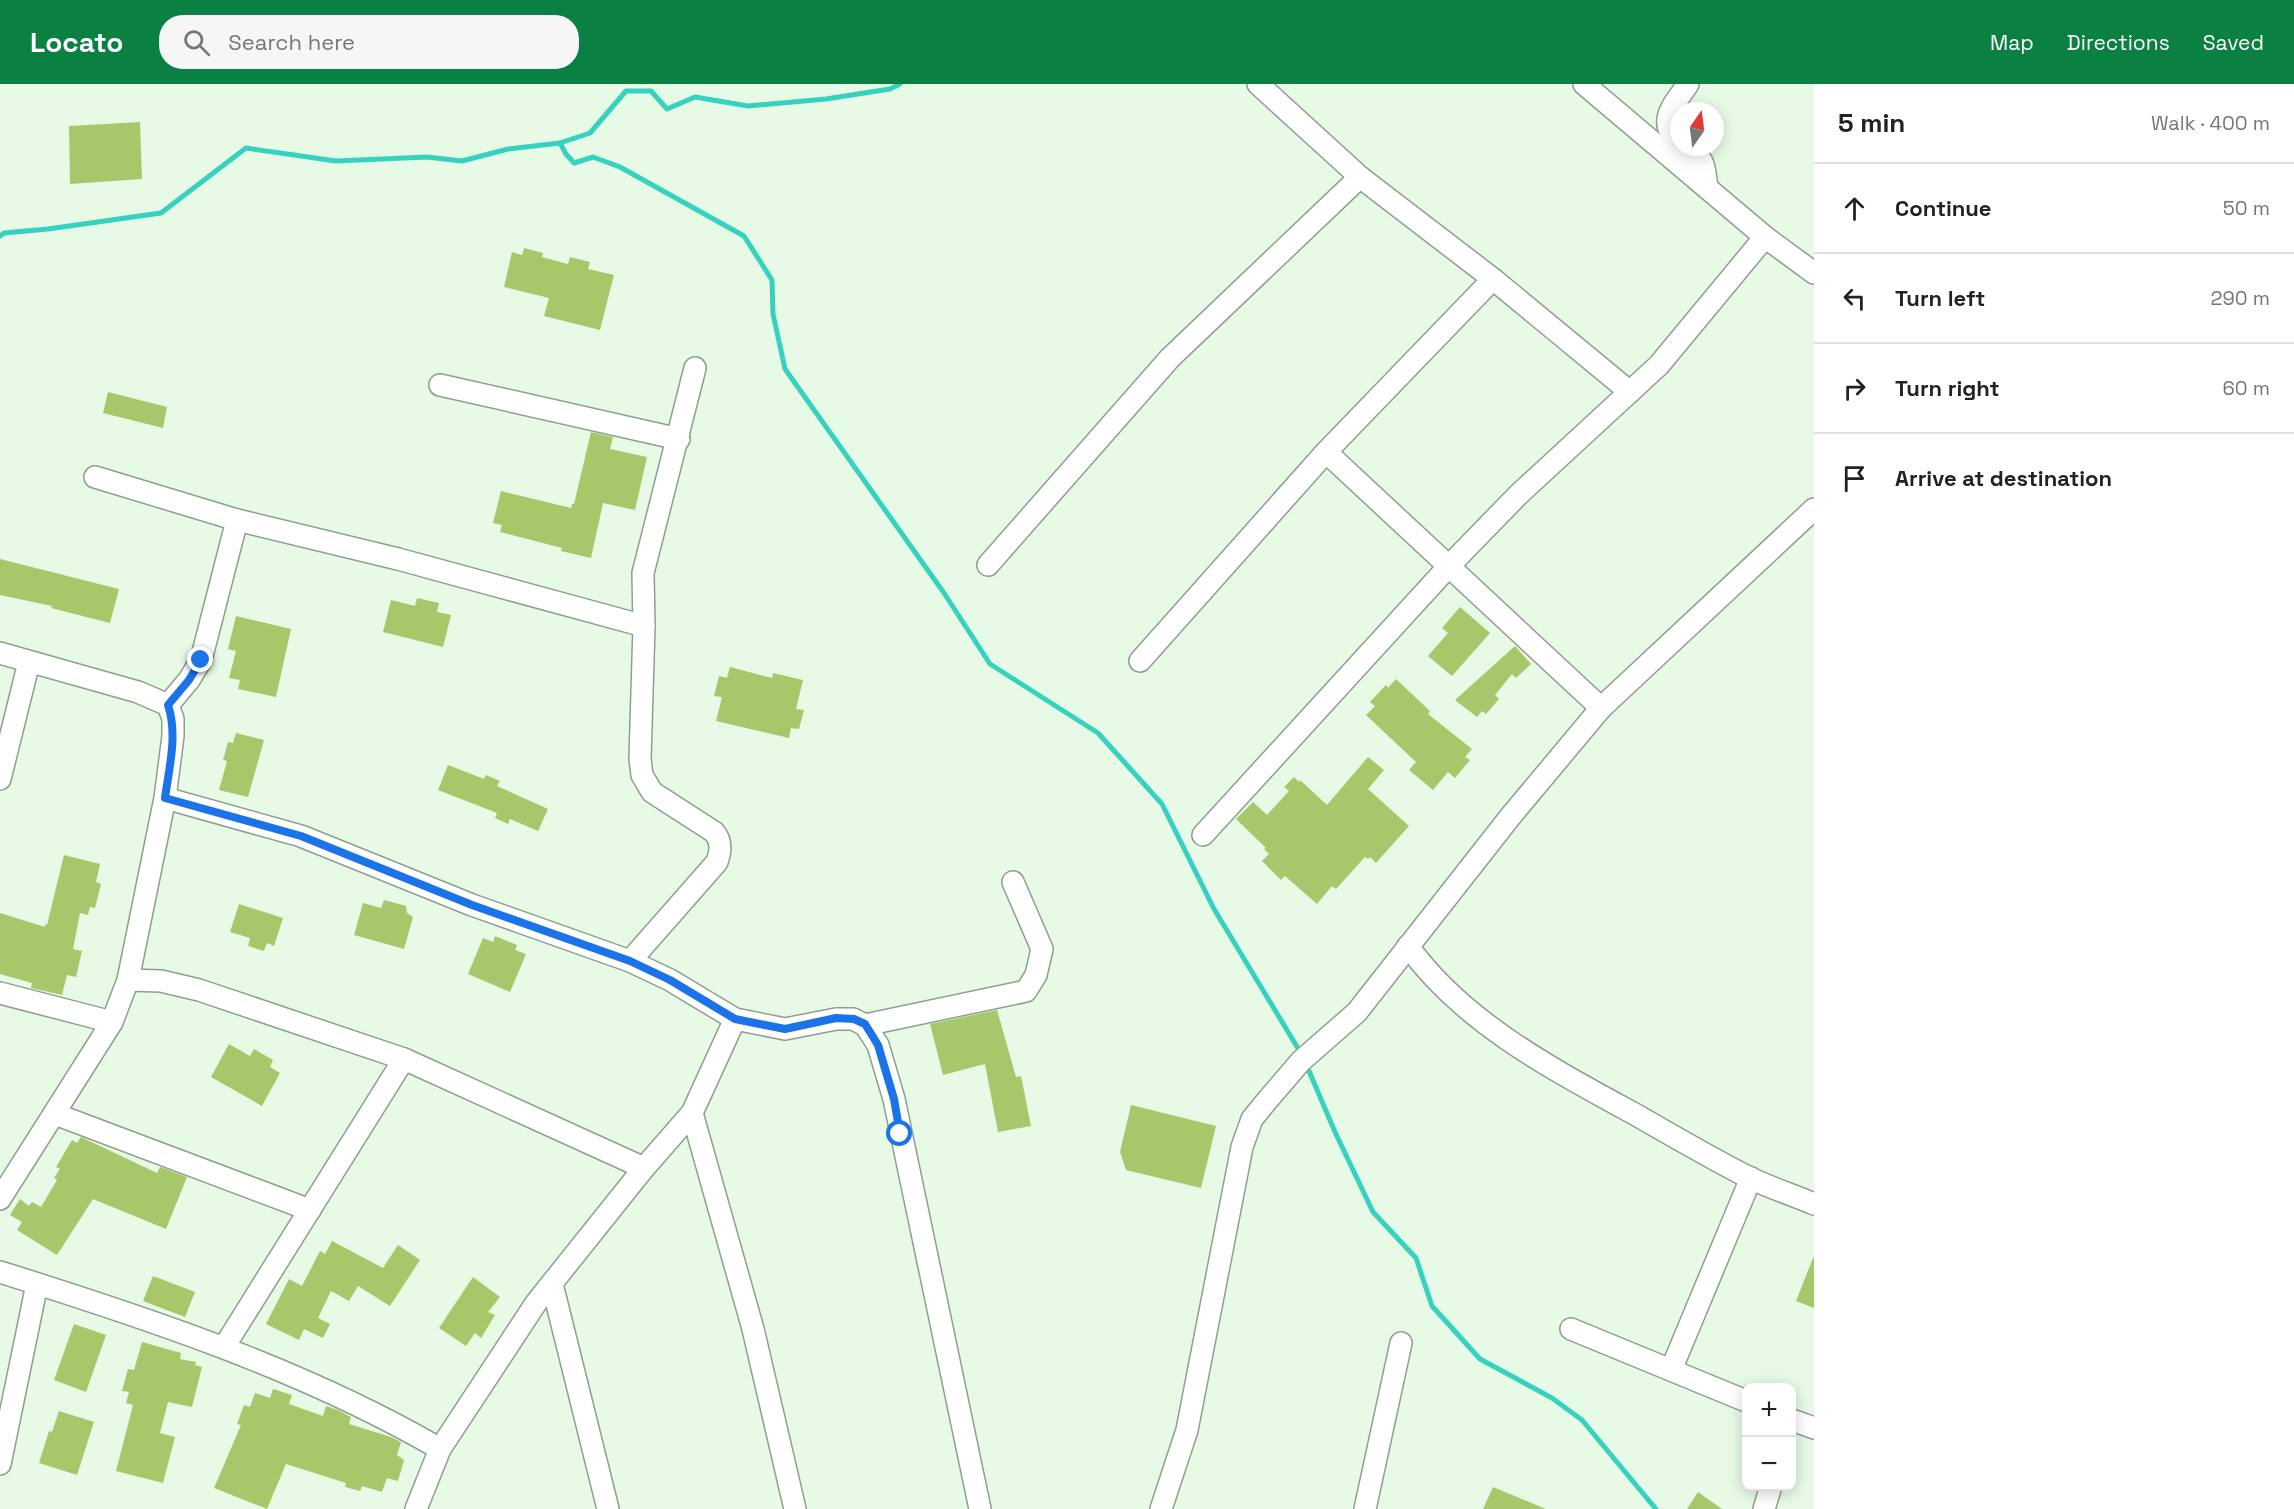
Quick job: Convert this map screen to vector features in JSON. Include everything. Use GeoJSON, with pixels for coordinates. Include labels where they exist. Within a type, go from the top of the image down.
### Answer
{"type":"FeatureCollection","features":[{"type":"Feature","properties":{"kind":"street"},"geometry":{"type":"LineString","coordinates":[[1258,84],[1360,177],[1493,279],[1630,392]]}},
{"type":"Feature","properties":{"kind":"street"},"geometry":{"type":"LineString","coordinates":[[1584,84],[1765,237],[1814,273]]}},
{"type":"Feature","properties":{"kind":"street"},"geometry":{"type":"LineString","coordinates":[[1675,102],[1688,84]]}},
{"type":"Feature","properties":{"kind":"street"},"geometry":{"type":"LineString","coordinates":[[1670,109],[1668,120],[1670,132]]}},
{"type":"Feature","properties":{"kind":"street"},"geometry":{"type":"LineString","coordinates":[[1700,156],[1704,165],[1707,188]]}},
{"type":"Feature","properties":{"kind":"street"},"geometry":{"type":"LineString","coordinates":[[988,565],[1170,358],[1360,177]]}},
{"type":"Feature","properties":{"kind":"street"},"geometry":{"type":"LineString","coordinates":[[1203,835],[1449,566],[1518,495],[1659,365],[1765,237]]}},
{"type":"Feature","properties":{"kind":"street"},"geometry":{"type":"LineString","coordinates":[[1140,661],[1326,452],[1493,279]]}},
{"type":"Feature","properties":{"kind":"street"},"geometry":{"type":"LineString","coordinates":[[630,961],[717,862],[720,852],[720,842],[714,832],[652,792],[642,775],[640,759],[645,626],[644,573],[695,368]]}},
{"type":"Feature","properties":{"kind":"street"},"geometry":{"type":"LineString","coordinates":[[440,385],[679,439]]}},
{"type":"Feature","properties":{"kind":"street"},"geometry":{"type":"LineString","coordinates":[[1326,452],[1601,708]]}},
{"type":"Feature","properties":{"kind":"street"},"geometry":{"type":"LineString","coordinates":[[95,477],[237,520],[398,559],[645,626]]}},
{"type":"Feature","properties":{"kind":"street"},"geometry":{"type":"LineString","coordinates":[[1161,1509],[1187,1430],[1242,1147],[1252,1119],[1305,1058],[1357,1012],[1510,817],[1601,708],[1814,509]]}},
{"type":"Feature","properties":{"kind":"street"},"geometry":{"type":"LineString","coordinates":[[168,705],[189,680],[201,660],[237,520]]}},
{"type":"Feature","properties":{"kind":"street"},"geometry":{"type":"LineString","coordinates":[[0,653],[138,692],[168,705],[173,719],[165,798],[128,980],[112,1022],[0,1199]]}},
{"type":"Feature","properties":{"kind":"street"},"geometry":{"type":"LineString","coordinates":[[0,779],[29,662]]}},
{"type":"Feature","properties":{"kind":"street"},"geometry":{"type":"LineString","coordinates":[[165,798],[301,836],[472,905],[630,961],[670,980],[735,1019],[785,1029],[836,1018],[854,1019],[865,1024],[878,1045],[894,1099],[980,1509]]}},
{"type":"Feature","properties":{"kind":"street"},"geometry":{"type":"LineString","coordinates":[[865,1024],[1026,991],[1036,975],[1042,949],[1013,882]]}},
{"type":"Feature","properties":{"kind":"street"},"geometry":{"type":"LineString","coordinates":[[1408,946],[1425,970],[1448,993],[1508,1039],[1593,1091],[1751,1178],[1814,1204]]}},
{"type":"Feature","properties":{"kind":"street"},"geometry":{"type":"LineString","coordinates":[[128,980],[161,981],[200,990],[404,1059],[644,1168]]}},
{"type":"Feature","properties":{"kind":"street"},"geometry":{"type":"LineString","coordinates":[[0,993],[112,1022]]}},
{"type":"Feature","properties":{"kind":"street"},"geometry":{"type":"LineString","coordinates":[[416,1509],[440,1449],[536,1303],[644,1168],[692,1113],[735,1019]]}},
{"type":"Feature","properties":{"kind":"street"},"geometry":{"type":"LineString","coordinates":[[224,1347],[404,1059]]}},
{"type":"Feature","properties":{"kind":"street"},"geometry":{"type":"LineString","coordinates":[[692,1113],[753,1329],[795,1509]]}},
{"type":"Feature","properties":{"kind":"street"},"geometry":{"type":"LineString","coordinates":[[55,1114],[310,1210]]}},
{"type":"Feature","properties":{"kind":"street"},"geometry":{"type":"LineString","coordinates":[[1671,1370],[1751,1178]]}},
{"type":"Feature","properties":{"kind":"street"},"geometry":{"type":"LineString","coordinates":[[0,1272],[224,1347],[393,1422],[440,1449]]}},
{"type":"Feature","properties":{"kind":"street"},"geometry":{"type":"LineString","coordinates":[[0,1464],[37,1284]]}},
{"type":"Feature","properties":{"kind":"street"},"geometry":{"type":"LineString","coordinates":[[552,1284],[608,1509]]}},
{"type":"Feature","properties":{"kind":"street"},"geometry":{"type":"LineString","coordinates":[[1571,1329],[1742,1399]]}},
{"type":"Feature","properties":{"kind":"street"},"geometry":{"type":"LineString","coordinates":[[1365,1509],[1401,1343]]}},
{"type":"Feature","properties":{"kind":"street"},"geometry":{"type":"LineString","coordinates":[[1796,1421],[1814,1428]]}},
{"type":"Feature","properties":{"kind":"street"},"geometry":{"type":"LineString","coordinates":[[1764,1509],[1769,1491]]}},
{"type":"Feature","properties":{"kind":"building"},"geometry":{"type":"Polygon","coordinates":[[[140,122],[142,179],[70,184],[69,126],[140,122]]]}},
{"type":"Feature","properties":{"kind":"building"},"geometry":{"type":"Polygon","coordinates":[[[524,248],[543,253],[542,257],[568,264],[570,257],[590,262],[588,269],[614,275],[600,330],[544,316],[549,298],[504,287],[512,252],[522,255],[524,248]]]}},
{"type":"Feature","properties":{"kind":"building"},"geometry":{"type":"Polygon","coordinates":[[[108,392],[167,407],[163,428],[103,413],[108,392]]]}},
{"type":"Feature","properties":{"kind":"building"},"geometry":{"type":"Polygon","coordinates":[[[591,432],[613,437],[610,449],[647,457],[635,510],[603,503],[591,558],[500,532],[502,525],[493,523],[501,491],[571,508],[574,504],[591,432]]]}},
{"type":"Feature","properties":{"kind":"building"},"geometry":{"type":"Polygon","coordinates":[[[0,559],[119,589],[110,623],[51,608],[52,606],[0,595],[0,559]]]}},
{"type":"Feature","properties":{"kind":"building"},"geometry":{"type":"Polygon","coordinates":[[[417,598],[439,603],[437,612],[451,615],[443,647],[383,632],[391,600],[415,606],[417,598]]]}},
{"type":"Feature","properties":{"kind":"building"},"geometry":{"type":"Polygon","coordinates":[[[1460,607],[1490,633],[1452,676],[1428,656],[1448,633],[1442,628],[1460,607]]]}},
{"type":"Feature","properties":{"kind":"building"},"geometry":{"type":"Polygon","coordinates":[[[236,616],[291,629],[276,697],[238,689],[240,680],[229,678],[236,651],[228,649],[236,616]]]}},
{"type":"Feature","properties":{"kind":"building"},"geometry":{"type":"Polygon","coordinates":[[[1515,646],[1531,664],[1516,678],[1512,674],[1495,695],[1499,699],[1486,714],[1482,711],[1477,717],[1455,700],[1515,646]]]}},
{"type":"Feature","properties":{"kind":"building"},"geometry":{"type":"Polygon","coordinates":[[[730,667],[772,678],[773,673],[803,680],[796,709],[804,710],[799,729],[791,728],[789,738],[716,721],[722,697],[714,696],[719,676],[727,678],[730,667]]]}},
{"type":"Feature","properties":{"kind":"building"},"geometry":{"type":"Polygon","coordinates":[[[1396,679],[1430,711],[1428,714],[1472,749],[1465,757],[1470,760],[1455,778],[1448,772],[1433,790],[1409,770],[1416,762],[1366,715],[1375,706],[1370,702],[1386,685],[1388,688],[1396,679]]]}},
{"type":"Feature","properties":{"kind":"building"},"geometry":{"type":"Polygon","coordinates":[[[236,733],[264,740],[248,797],[219,790],[227,761],[223,760],[228,742],[233,743],[236,733]]]}},
{"type":"Feature","properties":{"kind":"building"},"geometry":{"type":"Polygon","coordinates":[[[1368,757],[1384,770],[1368,789],[1409,826],[1376,863],[1370,857],[1368,859],[1365,857],[1336,889],[1332,886],[1317,904],[1285,876],[1281,880],[1262,861],[1269,854],[1264,849],[1266,848],[1236,819],[1253,802],[1267,815],[1289,791],[1284,787],[1294,777],[1327,805],[1368,757]]]}},
{"type":"Feature","properties":{"kind":"building"},"geometry":{"type":"Polygon","coordinates":[[[448,765],[484,779],[486,775],[500,781],[497,786],[548,809],[538,831],[510,819],[508,824],[495,818],[497,813],[438,790],[448,765]]]}},
{"type":"Feature","properties":{"kind":"building"},"geometry":{"type":"Polygon","coordinates":[[[64,855],[100,864],[96,882],[101,884],[95,908],[90,907],[88,915],[80,913],[73,949],[82,951],[76,977],[67,975],[62,995],[31,988],[32,983],[0,974],[0,913],[45,927],[64,855]]]}},
{"type":"Feature","properties":{"kind":"building"},"geometry":{"type":"Polygon","coordinates":[[[384,900],[406,906],[407,913],[413,917],[404,949],[354,935],[363,903],[381,908],[384,900]]]}},
{"type":"Feature","properties":{"kind":"building"},"geometry":{"type":"Polygon","coordinates":[[[239,904],[283,918],[274,946],[267,943],[264,951],[248,946],[250,938],[230,932],[239,904]]]}},
{"type":"Feature","properties":{"kind":"building"},"geometry":{"type":"Polygon","coordinates":[[[495,936],[517,945],[515,950],[526,954],[510,992],[468,974],[483,938],[493,942],[495,936]]]}},
{"type":"Feature","properties":{"kind":"building"},"geometry":{"type":"Polygon","coordinates":[[[997,1010],[1016,1077],[1021,1076],[1031,1126],[998,1132],[985,1064],[943,1075],[930,1024],[997,1010]]]}},
{"type":"Feature","properties":{"kind":"building"},"geometry":{"type":"Polygon","coordinates":[[[229,1044],[250,1056],[254,1049],[273,1060],[270,1067],[280,1073],[262,1106],[211,1077],[229,1044]]]}},
{"type":"Feature","properties":{"kind":"building"},"geometry":{"type":"Polygon","coordinates":[[[1131,1105],[1216,1126],[1201,1188],[1126,1170],[1120,1152],[1131,1105]]]}},
{"type":"Feature","properties":{"kind":"building"},"geometry":{"type":"Polygon","coordinates":[[[81,1137],[157,1173],[160,1167],[187,1177],[166,1229],[93,1199],[57,1255],[17,1230],[22,1222],[10,1215],[20,1199],[29,1206],[32,1202],[41,1207],[57,1180],[54,1178],[60,1169],[56,1167],[72,1140],[77,1143],[81,1137]]]}},
{"type":"Feature","properties":{"kind":"building"},"geometry":{"type":"Polygon","coordinates":[[[332,1241],[383,1268],[398,1245],[420,1260],[390,1306],[358,1286],[349,1301],[331,1291],[318,1318],[330,1324],[323,1338],[304,1329],[299,1340],[266,1324],[289,1279],[302,1286],[320,1251],[325,1254],[332,1241]]]}},
{"type":"Feature","properties":{"kind":"building"},"geometry":{"type":"Polygon","coordinates":[[[1814,1258],[1814,1308],[1796,1301],[1814,1258]]]}},
{"type":"Feature","properties":{"kind":"building"},"geometry":{"type":"Polygon","coordinates":[[[153,1276],[195,1292],[185,1317],[143,1301],[153,1276]]]}},
{"type":"Feature","properties":{"kind":"building"},"geometry":{"type":"Polygon","coordinates":[[[473,1277],[500,1297],[488,1312],[495,1315],[481,1338],[475,1333],[466,1346],[439,1328],[473,1277]]]}},
{"type":"Feature","properties":{"kind":"building"},"geometry":{"type":"Polygon","coordinates":[[[74,1324],[106,1335],[86,1392],[54,1380],[74,1324]]]}},
{"type":"Feature","properties":{"kind":"building"},"geometry":{"type":"Polygon","coordinates":[[[142,1342],[181,1353],[180,1359],[196,1362],[195,1365],[202,1367],[192,1407],[168,1402],[160,1433],[175,1437],[163,1483],[116,1471],[133,1405],[126,1403],[129,1392],[122,1391],[128,1369],[134,1370],[142,1342]]]}},
{"type":"Feature","properties":{"kind":"building"},"geometry":{"type":"Polygon","coordinates":[[[273,1389],[292,1395],[289,1404],[323,1416],[326,1406],[338,1410],[351,1417],[349,1424],[401,1442],[397,1455],[404,1460],[398,1481],[387,1478],[382,1492],[362,1486],[360,1491],[345,1487],[346,1483],[286,1464],[267,1509],[214,1488],[241,1425],[237,1424],[244,1405],[250,1407],[255,1393],[270,1398],[273,1389]]]}},
{"type":"Feature","properties":{"kind":"building"},"geometry":{"type":"Polygon","coordinates":[[[59,1411],[94,1422],[77,1475],[39,1463],[49,1431],[52,1432],[59,1411]]]}},
{"type":"Feature","properties":{"kind":"building"},"geometry":{"type":"Polygon","coordinates":[[[1493,1487],[1546,1509],[1483,1509],[1493,1487]]]}},
{"type":"Feature","properties":{"kind":"building"},"geometry":{"type":"Polygon","coordinates":[[[1698,1492],[1722,1509],[1687,1509],[1698,1492]]]}},
{"type":"Feature","properties":{"kind":"waterway"},"geometry":{"type":"LineString","coordinates":[[0,236],[4,233],[161,213],[246,148],[336,161],[427,157],[462,161],[508,149],[560,143],[590,133],[626,91],[651,91],[667,109],[695,97],[748,106],[826,99],[890,89],[900,84]]}},
{"type":"Feature","properties":{"kind":"waterway"},"geometry":{"type":"LineString","coordinates":[[560,143],[574,163],[593,157],[620,167],[744,236],[772,280],[773,314],[785,369],[944,593],[990,664],[1098,733],[1162,804],[1214,909],[1302,1055]]}},
{"type":"Feature","properties":{"kind":"waterway"},"geometry":{"type":"LineString","coordinates":[[1306,1064],[1373,1212],[1416,1258],[1432,1306],[1480,1359],[1552,1398],[1582,1420],[1656,1509]]}},
{"type":"Feature","properties":{"kind":"route"},"geometry":{"type":"LineString","coordinates":[[201,660],[189,680],[168,705],[173,719],[173,736],[165,798],[301,836],[472,905],[630,961],[670,980],[735,1019],[785,1029],[799,1028],[836,1018],[854,1019],[865,1024],[878,1045],[894,1099],[900,1134]]}}]}
